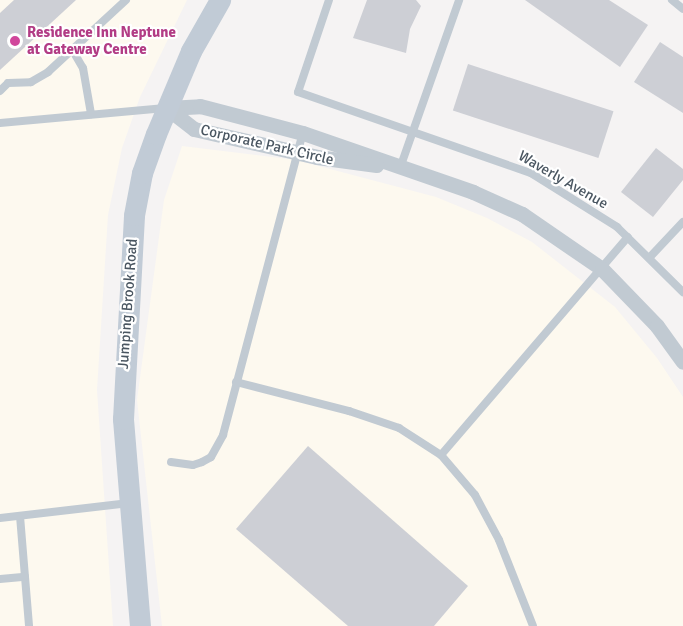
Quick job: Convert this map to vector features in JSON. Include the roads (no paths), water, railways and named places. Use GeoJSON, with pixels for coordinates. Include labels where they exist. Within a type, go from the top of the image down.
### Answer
{"type":"FeatureCollection","features":[{"type":"Feature","properties":{"kind":"street","name":"Jumping Brook Road"},"geometry":{"type":"LineString","coordinates":[[140,626],[129,503],[123,392],[132,237],[142,173],[191,51],[220,0]]}},
{"type":"Feature","properties":{"kind":"street","name":"Corporate Park Circle"},"geometry":{"type":"LineString","coordinates":[[167,108],[200,106],[303,133],[473,192],[522,214],[602,270],[657,327],[683,362]]}},
{"type":"Feature","properties":{"kind":"street","name":"Corporate Park Circle"},"geometry":{"type":"LineString","coordinates":[[167,108],[194,129],[297,153],[400,168]]}},
{"type":"Feature","properties":{"kind":"lane"},"geometry":{"type":"LineString","coordinates":[[0,91],[8,83],[31,82],[73,51],[126,0]]}},
{"type":"Feature","properties":{"kind":"lane","name":"Waverly Avenue"},"geometry":{"type":"LineString","coordinates":[[329,0],[298,92],[521,168],[628,237],[682,288]]}},
{"type":"Feature","properties":{"kind":"lane"},"geometry":{"type":"LineString","coordinates":[[400,168],[411,130],[459,0]]}},
{"type":"Feature","properties":{"kind":"lane"},"geometry":{"type":"LineString","coordinates":[[672,0],[683,9]]}},
{"type":"Feature","properties":{"kind":"lane"},"geometry":{"type":"LineString","coordinates":[[73,51],[83,68],[92,114]]}},
{"type":"Feature","properties":{"kind":"lane"},"geometry":{"type":"LineString","coordinates":[[0,123],[167,108]]}},
{"type":"Feature","properties":{"kind":"lane"},"geometry":{"type":"LineString","coordinates":[[171,462],[193,465],[211,457],[222,435],[303,133]]}},
{"type":"Feature","properties":{"kind":"lane"},"geometry":{"type":"LineString","coordinates":[[650,257],[683,222]]}},
{"type":"Feature","properties":{"kind":"lane"},"geometry":{"type":"LineString","coordinates":[[441,455],[628,237]]}},
{"type":"Feature","properties":{"kind":"lane"},"geometry":{"type":"LineString","coordinates":[[236,382],[349,411],[399,428],[441,455],[480,504],[500,540],[533,626]]}},
{"type":"Feature","properties":{"kind":"lane"},"geometry":{"type":"LineString","coordinates":[[0,518],[129,503]]}},
{"type":"Feature","properties":{"kind":"lane"},"geometry":{"type":"LineString","coordinates":[[20,516],[29,626]]}},
{"type":"Feature","properties":{"kind":"lane"},"geometry":{"type":"LineString","coordinates":[[0,579],[25,577]]}},
{"type":"Feature","properties":{"kind":"place","name":"Residence Inn Neptune at Gateway Centre"},"geometry":{"type":"Point","coordinates":[15,41]}}]}
